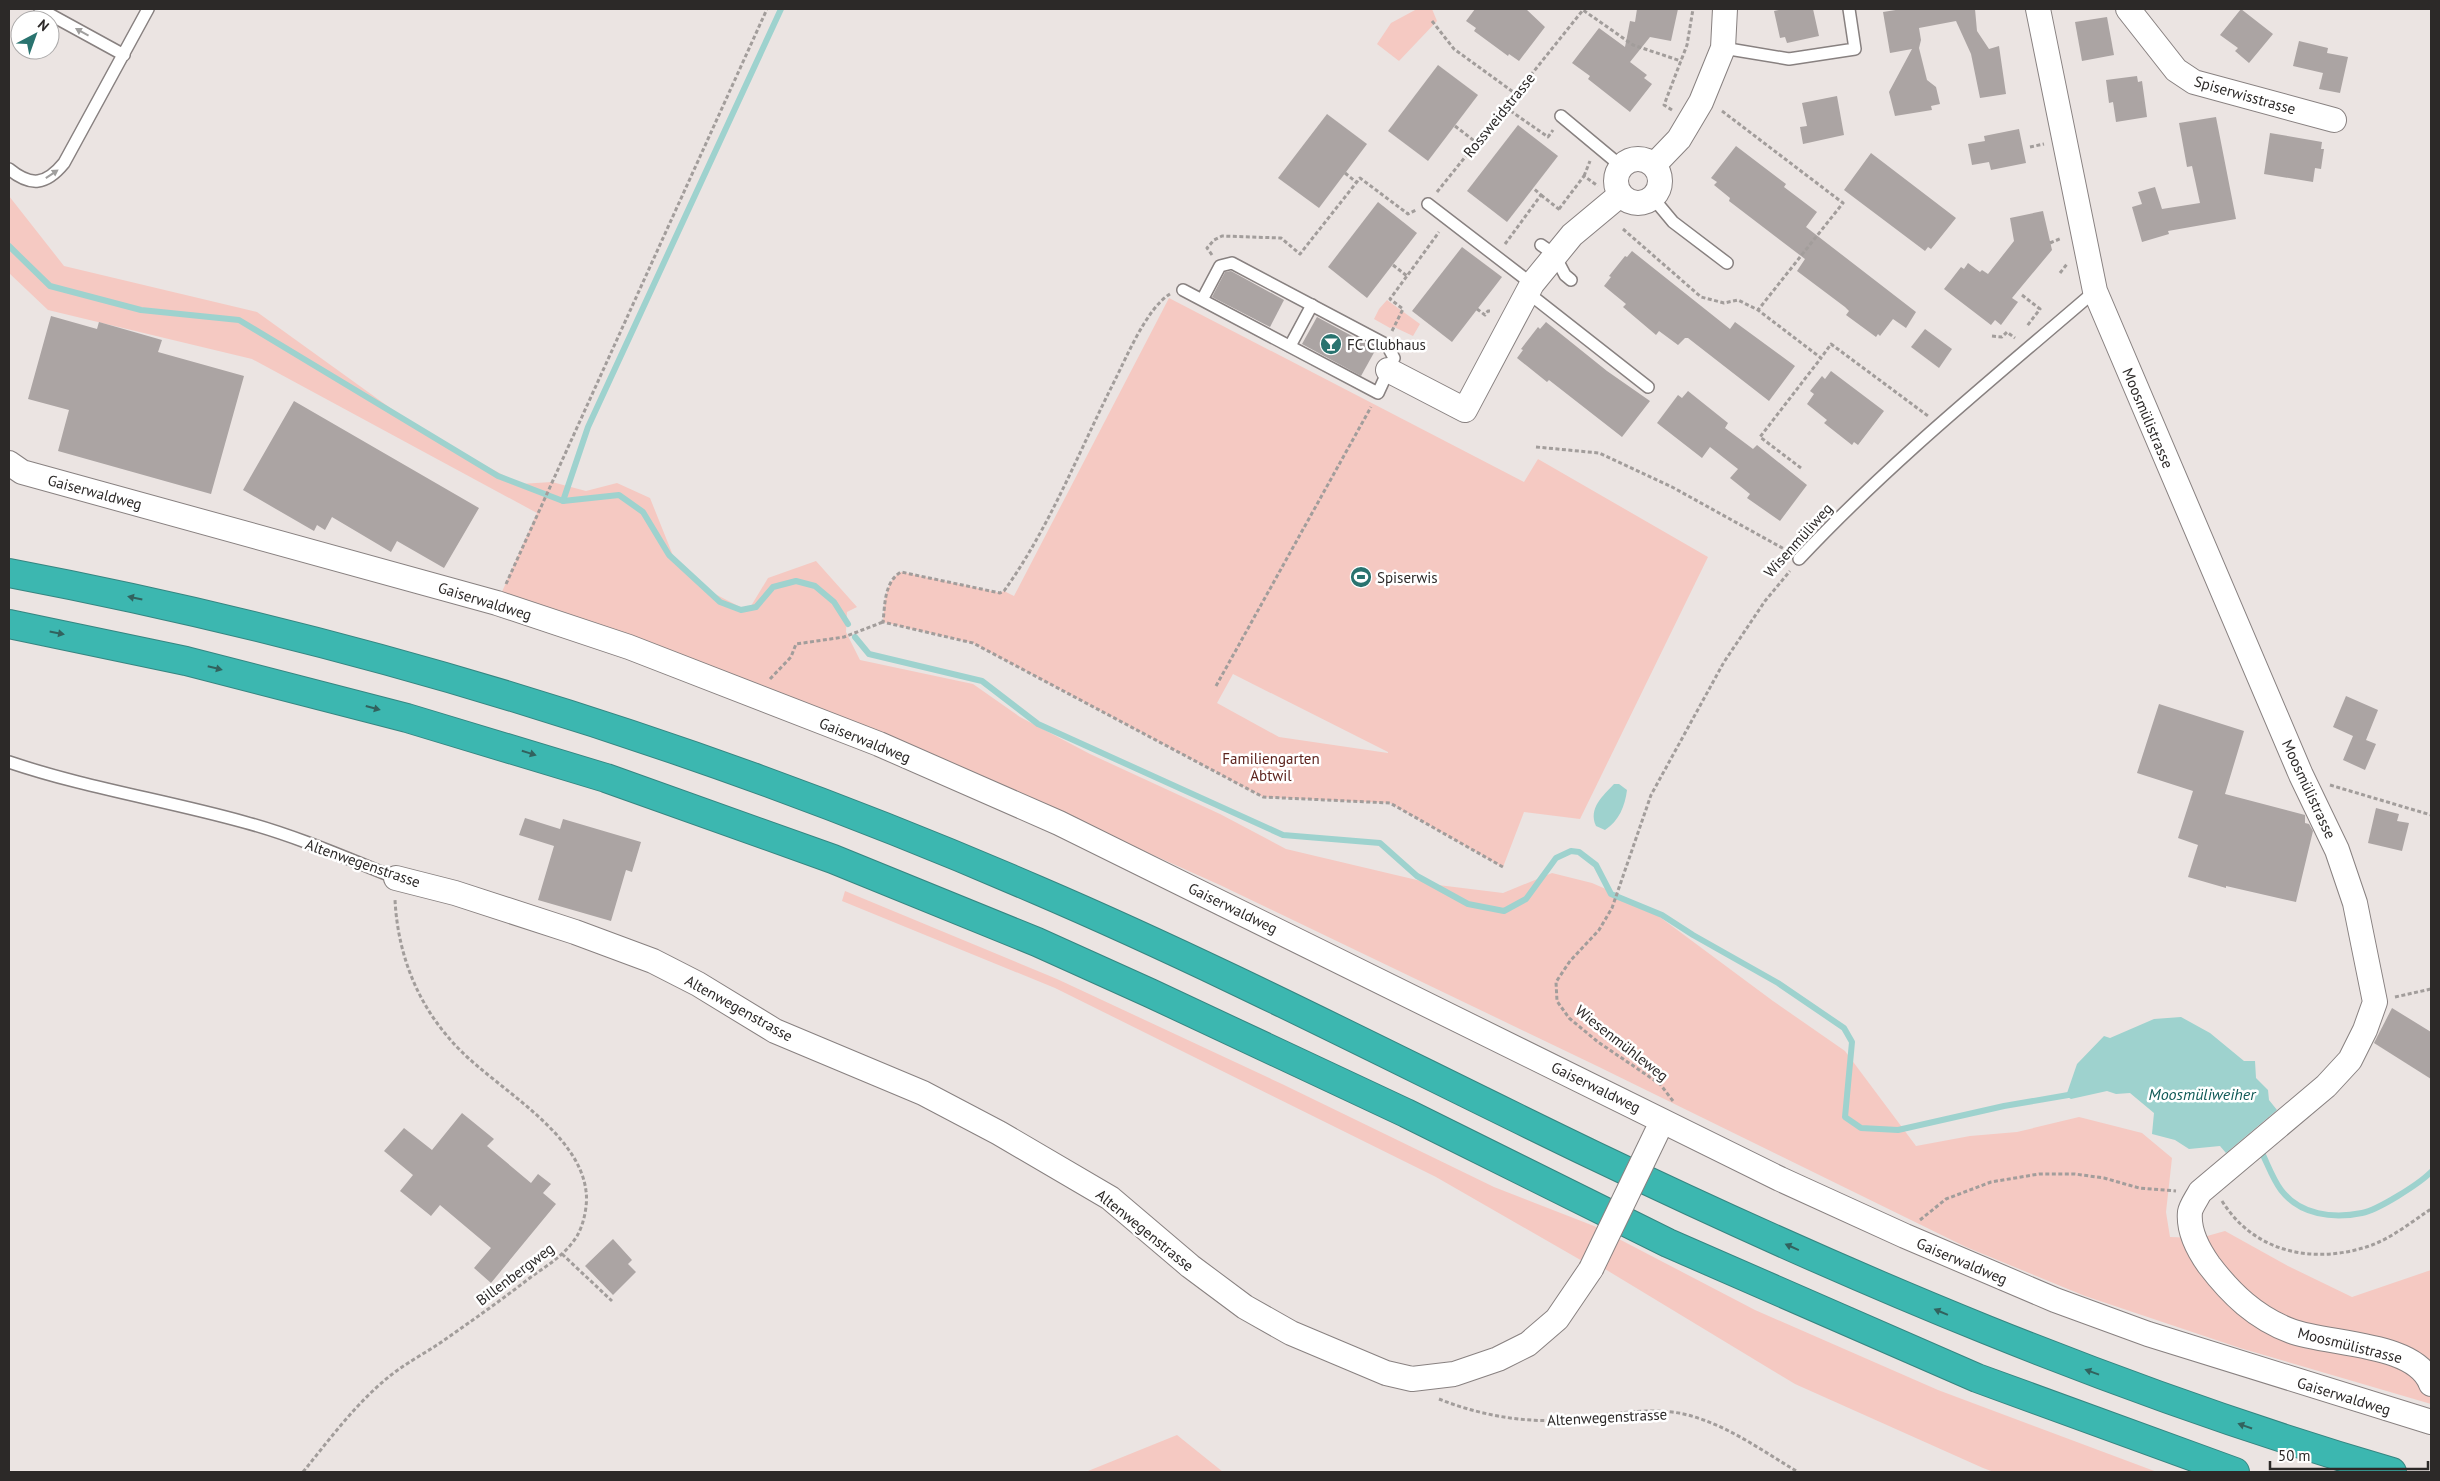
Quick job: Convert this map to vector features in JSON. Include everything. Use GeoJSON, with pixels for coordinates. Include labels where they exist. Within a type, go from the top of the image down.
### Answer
{"type":"FeatureCollection","features":[{"type":"Feature","properties":{"kind":"highway"},"geometry":{"type":"LineString","coordinates":[[9,573],[182,609],[402,664],[616,729],[835,807],[1041,892],[1152,942],[1592,1154],[1857,1277],[2065,1362],[2165,1399],[2283,1439],[2392,1472]]}},
{"type":"Feature","properties":{"kind":"highway"},"geometry":{"type":"LineString","coordinates":[[9,624],[186,661],[416,720],[606,778],[833,859],[1036,942],[1150,993],[1406,1113],[1668,1243],[1977,1378],[2234,1472]]}},
{"type":"Feature","properties":{"kind":"street"},"geometry":{"type":"LineString","coordinates":[[1654,166],[1679,139],[1701,102],[1723,48],[1724,9]]}},
{"type":"Feature","properties":{"kind":"street","name":"Moosmülistrasse"},"geometry":{"type":"LineString","coordinates":[[2038,9],[2095,291],[2301,775],[2337,850],[2355,903],[2375,1002],[2365,1030],[2350,1060],[2326,1086],[2292,1112],[2211,1181],[2190,1211],[2191,1229],[2201,1254],[2228,1289],[2252,1311],[2291,1331],[2407,1358],[2428,1374],[2431,1384]]}},
{"type":"Feature","properties":{"kind":"street","name":"Spiserwisstrasse"},"geometry":{"type":"LineString","coordinates":[[2128,9],[2176,70],[2194,82],[2334,120]]}},
{"type":"Feature","properties":{"kind":"street"},"geometry":{"type":"LineString","coordinates":[[1642,159],[1654,166],[1658,171],[1660,186],[1653,198],[1647,202],[1632,203],[1618,196],[1616,180],[1622,166],[1627,162],[1642,159]]}},
{"type":"Feature","properties":{"kind":"street"},"geometry":{"type":"LineString","coordinates":[[1388,370],[1465,410],[1529,288],[1547,249],[1580,227],[1618,196]]}},
{"type":"Feature","properties":{"kind":"street","name":"Gaiserwaldweg"},"geometry":{"type":"LineString","coordinates":[[9,463],[22,472],[32,475],[497,603],[629,647],[879,744],[1059,823],[1663,1125],[1905,1236],[2055,1300],[2148,1334],[2430,1418]]}},
{"type":"Feature","properties":{"kind":"street","name":"Altenwegenstrasse"},"geometry":{"type":"LineString","coordinates":[[396,878],[455,893],[575,932],[653,961],[698,984],[775,1031],[923,1093],[1015,1142],[1110,1198],[1190,1266],[1265,1319],[1354,1360],[1386,1373],[1412,1379],[1454,1374],[1498,1359],[1528,1344],[1557,1320],[1591,1269],[1663,1125]]}},
{"type":"Feature","properties":{"kind":"lane"},"geometry":{"type":"LineString","coordinates":[[40,9],[124,55]]}},
{"type":"Feature","properties":{"kind":"lane"},"geometry":{"type":"LineString","coordinates":[[9,169],[22,179],[40,181],[54,175],[64,163],[148,9]]}},
{"type":"Feature","properties":{"kind":"lane"},"geometry":{"type":"LineString","coordinates":[[1723,48],[1789,59],[1855,49],[1849,9]]}},
{"type":"Feature","properties":{"kind":"lane"},"geometry":{"type":"LineString","coordinates":[[1558,121],[1622,166]]}},
{"type":"Feature","properties":{"kind":"lane"},"geometry":{"type":"LineString","coordinates":[[1653,198],[1673,222],[1727,263]]}},
{"type":"Feature","properties":{"kind":"lane"},"geometry":{"type":"LineString","coordinates":[[1428,204],[1495,256],[1529,288],[1648,387]]}},
{"type":"Feature","properties":{"kind":"lane"},"geometry":{"type":"LineString","coordinates":[[1547,249],[1565,275],[1571,280]]}},
{"type":"Feature","properties":{"kind":"lane"},"geometry":{"type":"LineString","coordinates":[[1183,290],[1378,393],[1394,358],[1387,345],[1232,262],[1220,266],[1202,300]]}},
{"type":"Feature","properties":{"kind":"lane","name":"Wisenmüliweg"},"geometry":{"type":"LineString","coordinates":[[1799,559],[1843,512],[1938,423],[2095,291]]}},
{"type":"Feature","properties":{"kind":"lane"},"geometry":{"type":"LineString","coordinates":[[1290,346],[1312,305]]}},
{"type":"Feature","properties":{"kind":"lane","name":"Altenwegenstrasse"},"geometry":{"type":"LineString","coordinates":[[9,762],[66,780],[246,823],[350,858],[396,878]]}},
{"type":"Feature","properties":{"kind":"path"},"geometry":{"type":"LineString","coordinates":[[497,603],[767,9]]}},
{"type":"Feature","properties":{"kind":"path"},"geometry":{"type":"LineString","coordinates":[[1689,122],[1664,105],[1687,45],[1693,9]]}},
{"type":"Feature","properties":{"kind":"path","name":"Rossweidstrasse"},"geometry":{"type":"LineString","coordinates":[[1428,204],[1583,10],[1633,45],[1681,61]]}},
{"type":"Feature","properties":{"kind":"path"},"geometry":{"type":"LineString","coordinates":[[1432,21],[1454,50],[1516,94]]}},
{"type":"Feature","properties":{"kind":"path"},"geometry":{"type":"LineString","coordinates":[[1505,107],[1548,137],[1558,121]]}},
{"type":"Feature","properties":{"kind":"path"},"geometry":{"type":"LineString","coordinates":[[1722,111],[1843,203],[1758,310]]}},
{"type":"Feature","properties":{"kind":"path"},"geometry":{"type":"LineString","coordinates":[[1455,126],[1477,142]]}},
{"type":"Feature","properties":{"kind":"path"},"geometry":{"type":"LineString","coordinates":[[1346,173],[1356,182]]}},
{"type":"Feature","properties":{"kind":"path"},"geometry":{"type":"LineString","coordinates":[[1559,210],[1584,176],[1618,196]]}},
{"type":"Feature","properties":{"kind":"path"},"geometry":{"type":"LineString","coordinates":[[1222,236],[1281,238],[1300,254],[1360,178],[1408,214],[1428,204]]}},
{"type":"Feature","properties":{"kind":"path"},"geometry":{"type":"LineString","coordinates":[[1533,188],[1580,227]]}},
{"type":"Feature","properties":{"kind":"path"},"geometry":{"type":"LineString","coordinates":[[1495,256],[1541,195]]}},
{"type":"Feature","properties":{"kind":"path"},"geometry":{"type":"LineString","coordinates":[[1394,327],[1403,309],[1390,299],[1449,220]]}},
{"type":"Feature","properties":{"kind":"path"},"geometry":{"type":"LineString","coordinates":[[1623,229],[1701,297],[1724,303],[1738,300],[1758,310],[1821,358]]}},
{"type":"Feature","properties":{"kind":"path"},"geometry":{"type":"LineString","coordinates":[[1393,265],[1407,276]]}},
{"type":"Feature","properties":{"kind":"path"},"geometry":{"type":"LineString","coordinates":[[883,622],[888,586],[895,576],[901,572],[1000,593],[1004,591],[1027,558],[1124,363],[1149,317],[1168,295],[1183,290]]}},
{"type":"Feature","properties":{"kind":"path"},"geometry":{"type":"LineString","coordinates":[[1992,336],[2002,337],[2007,332],[2017,339],[2040,309],[2022,295]]}},
{"type":"Feature","properties":{"kind":"path"},"geometry":{"type":"LineString","coordinates":[[1801,468],[1760,436],[1832,344],[1938,423]]}},
{"type":"Feature","properties":{"kind":"path"},"geometry":{"type":"LineString","coordinates":[[1216,686],[1378,393]]}},
{"type":"Feature","properties":{"kind":"path"},"geometry":{"type":"LineString","coordinates":[[1536,447],[1599,453],[1672,487],[1799,559]]}},
{"type":"Feature","properties":{"kind":"path","name":"Wisenmüliweg"},"geometry":{"type":"LineString","coordinates":[[1612,908],[1622,884],[1651,795],[1724,662],[1765,601],[1799,559]]}},
{"type":"Feature","properties":{"kind":"path"},"geometry":{"type":"LineString","coordinates":[[756,697],[759,689],[791,657],[796,644],[844,637],[883,622],[974,643],[1263,797],[1390,803],[1503,867]]}},
{"type":"Feature","properties":{"kind":"path"},"geometry":{"type":"LineString","coordinates":[[2301,775],[2431,815]]}},
{"type":"Feature","properties":{"kind":"path","name":"Billenbergweg"},"geometry":{"type":"LineString","coordinates":[[303,1472],[350,1414],[386,1379],[493,1306],[562,1254],[577,1236],[585,1216],[586,1191],[578,1163],[559,1138],[530,1109],[461,1052],[435,1022],[411,981],[396,915],[396,878]]}},
{"type":"Feature","properties":{"kind":"path","name":"Wiesenmühleweg"},"geometry":{"type":"LineString","coordinates":[[1612,908],[1599,930],[1570,962],[1556,982],[1556,1001],[1569,1018],[1598,1042],[1660,1084],[1672,1097],[1674,1107],[1663,1125]]}},
{"type":"Feature","properties":{"kind":"path"},"geometry":{"type":"LineString","coordinates":[[2375,1002],[2431,989]]}},
{"type":"Feature","properties":{"kind":"path"},"geometry":{"type":"LineString","coordinates":[[1905,1236],[1909,1228],[1946,1199],[1991,1182],[2039,1174],[2075,1174],[2104,1178],[2157,1190],[2211,1181],[2227,1209],[2257,1238],[2288,1252],[2319,1254],[2347,1251],[2372,1244],[2431,1209]]}},
{"type":"Feature","properties":{"kind":"path"},"geometry":{"type":"LineString","coordinates":[[562,1254],[612,1301]]}},
{"type":"Feature","properties":{"kind":"path","name":"Altenwegenstrasse"},"geometry":{"type":"LineString","coordinates":[[1412,1379],[1431,1396],[1482,1413],[1534,1420],[1560,1420],[1603,1414],[1672,1412],[1726,1430],[1798,1472]]}},
{"type":"Feature","properties":{"kind":"green space"},"geometry":{"type":"Polygon","coordinates":[[[1417,9],[1432,9],[1437,21],[1399,61],[1377,44],[1391,23],[1417,9]]]}},
{"type":"Feature","properties":{"kind":"green space"},"geometry":{"type":"Polygon","coordinates":[[[9,196],[64,266],[257,312],[425,433],[520,484],[552,482],[586,491],[617,483],[650,498],[676,563],[715,594],[748,611],[768,578],[816,561],[857,607],[847,612],[846,632],[860,660],[973,684],[1020,717],[1090,754],[1220,814],[1286,849],[1438,885],[1503,893],[1552,873],[1592,883],[1645,906],[1773,1001],[1845,1051],[1916,1146],[1970,1136],[2017,1132],[2079,1117],[2142,1133],[2172,1158],[2166,1212],[2170,1237],[2200,1238],[2225,1231],[2288,1266],[2352,1297],[2431,1270],[2431,1404],[2240,1348],[2085,1296],[1966,1247],[1597,1066],[1220,885],[906,744],[636,638],[523,599],[501,594],[537,513],[252,359],[48,310],[9,273],[9,196]]]}},
{"type":"Feature","properties":{"kind":"green space","name":"Spiserwis"},"geometry":{"type":"Polygon","coordinates":[[[1169,298],[1524,482],[1538,459],[1708,557],[1580,819],[1524,812],[1503,867],[1390,803],[1263,797],[973,643],[883,622],[888,588],[895,576],[901,572],[1000,593],[1004,591],[1014,596],[1169,298]],[[1233,674],[1217,703],[1279,737],[1388,752],[1233,674]]]}},
{"type":"Feature","properties":{"kind":"green space"},"geometry":{"type":"Polygon","coordinates":[[[1387,300],[1420,324],[1413,336],[1394,327],[1390,328],[1374,319],[1379,309],[1387,300]]]}},
{"type":"Feature","properties":{"kind":"green space"},"geometry":{"type":"Polygon","coordinates":[[[845,891],[1057,979],[1282,1084],[1494,1187],[1594,1226],[1755,1310],[1938,1390],[2157,1472],[1994,1472],[1983,1468],[1795,1384],[1590,1260],[1584,1262],[1436,1177],[1055,988],[842,901],[845,891]]]}},
{"type":"Feature","properties":{"kind":"green space"},"geometry":{"type":"Polygon","coordinates":[[[1177,1435],[1223,1472],[1085,1472],[1088,1471],[1177,1435]]]}},
{"type":"Feature","properties":{"kind":"water"},"geometry":{"type":"Polygon","coordinates":[[[1614,784],[1619,784],[1627,790],[1626,796],[1618,818],[1605,830],[1596,826],[1594,820],[1595,808],[1614,784]]]}},
{"type":"Feature","properties":{"kind":"water","name":"Moosmüliweiher"},"geometry":{"type":"Polygon","coordinates":[[[2181,1017],[2210,1033],[2244,1061],[2255,1061],[2256,1078],[2268,1090],[2269,1100],[2277,1110],[2226,1153],[2220,1146],[2189,1149],[2175,1140],[2152,1134],[2154,1113],[2130,1093],[2116,1094],[2107,1091],[2071,1099],[2066,1096],[2077,1064],[2104,1036],[2110,1038],[2154,1019],[2181,1017]]]}},
{"type":"Feature","properties":{"kind":"building"},"geometry":{"type":"Polygon","coordinates":[[[1475,9],[1526,9],[1545,27],[1519,61],[1509,54],[1508,56],[1474,31],[1476,28],[1466,21],[1475,9]]]}},
{"type":"Feature","properties":{"kind":"building"},"geometry":{"type":"Polygon","coordinates":[[[1637,9],[1678,9],[1671,41],[1650,37],[1630,62],[1647,75],[1644,78],[1652,84],[1630,112],[1588,79],[1590,76],[1572,63],[1599,28],[1625,47],[1630,21],[1635,22],[1637,9]]]}},
{"type":"Feature","properties":{"kind":"building"},"geometry":{"type":"Polygon","coordinates":[[[1783,9],[1813,9],[1819,36],[1787,43],[1785,37],[1780,38],[1774,11],[1783,9]]]}},
{"type":"Feature","properties":{"kind":"building"},"geometry":{"type":"Polygon","coordinates":[[[1902,9],[1975,9],[1977,31],[1989,49],[1999,46],[2006,94],[1980,98],[1971,54],[1956,21],[1919,28],[1921,40],[1919,48],[1927,80],[1936,87],[1940,104],[1931,106],[1932,110],[1895,116],[1889,92],[1912,49],[1890,53],[1883,12],[1902,9]]]}},
{"type":"Feature","properties":{"kind":"building"},"geometry":{"type":"Polygon","coordinates":[[[2241,9],[2273,34],[2249,63],[2235,51],[2238,48],[2220,35],[2241,9]]]}},
{"type":"Feature","properties":{"kind":"building"},"geometry":{"type":"Polygon","coordinates":[[[2107,17],[2114,55],[2082,61],[2075,22],[2107,17]]]}},
{"type":"Feature","properties":{"kind":"building"},"geometry":{"type":"Polygon","coordinates":[[[2299,41],[2328,48],[2327,53],[2348,57],[2340,93],[2319,89],[2323,73],[2293,66],[2299,41]]]}},
{"type":"Feature","properties":{"kind":"building"},"geometry":{"type":"Polygon","coordinates":[[[1438,65],[1478,95],[1428,161],[1388,131],[1438,65]]]}},
{"type":"Feature","properties":{"kind":"building"},"geometry":{"type":"Polygon","coordinates":[[[2137,76],[2138,82],[2142,81],[2147,117],[2116,122],[2113,102],[2109,103],[2106,80],[2137,76]]]}},
{"type":"Feature","properties":{"kind":"building"},"geometry":{"type":"Polygon","coordinates":[[[1837,96],[1844,135],[1803,144],[1800,127],[1807,126],[1802,103],[1837,96]]]}},
{"type":"Feature","properties":{"kind":"building"},"geometry":{"type":"Polygon","coordinates":[[[1327,114],[1367,144],[1319,208],[1278,178],[1327,114]]]}},
{"type":"Feature","properties":{"kind":"building"},"geometry":{"type":"Polygon","coordinates":[[[2216,117],[2236,219],[2168,231],[2169,234],[2142,242],[2132,207],[2142,204],[2138,192],[2155,187],[2162,209],[2200,203],[2192,166],[2187,167],[2179,123],[2216,117]]]}},
{"type":"Feature","properties":{"kind":"building"},"geometry":{"type":"Polygon","coordinates":[[[1518,125],[1558,156],[1507,222],[1467,191],[1518,125]]]}},
{"type":"Feature","properties":{"kind":"building"},"geometry":{"type":"Polygon","coordinates":[[[2019,129],[2026,163],[1991,170],[1989,162],[1972,165],[1968,144],[1985,141],[1984,136],[2019,129]]]}},
{"type":"Feature","properties":{"kind":"building"},"geometry":{"type":"Polygon","coordinates":[[[2270,133],[2322,142],[2321,149],[2324,149],[2321,169],[2315,168],[2313,182],[2264,174],[2270,133]]]}},
{"type":"Feature","properties":{"kind":"building"},"geometry":{"type":"Polygon","coordinates":[[[1736,146],[1786,184],[1784,187],[1817,212],[1806,227],[1916,312],[1906,328],[1893,319],[1880,336],[1878,334],[1876,337],[1846,315],[1849,311],[1845,307],[1797,271],[1805,259],[1729,201],[1730,198],[1714,185],[1717,182],[1711,178],[1736,146]]]}},
{"type":"Feature","properties":{"kind":"building"},"geometry":{"type":"Polygon","coordinates":[[[1871,153],[1956,218],[1931,249],[1928,247],[1925,251],[1844,190],[1871,153]]]}},
{"type":"Feature","properties":{"kind":"building"},"geometry":{"type":"Polygon","coordinates":[[[1378,202],[1417,233],[1367,298],[1328,267],[1378,202]]]}},
{"type":"Feature","properties":{"kind":"building"},"geometry":{"type":"Polygon","coordinates":[[[2043,211],[2052,250],[2012,298],[2018,302],[2001,325],[1995,320],[1991,325],[1944,289],[1961,267],[1964,269],[1968,263],[1980,272],[1982,270],[1988,274],[2014,241],[2010,218],[2043,211]]]}},
{"type":"Feature","properties":{"kind":"building"},"geometry":{"type":"Polygon","coordinates":[[[1462,247],[1502,277],[1452,342],[1412,311],[1462,247]]]}},
{"type":"Feature","properties":{"kind":"building"},"geometry":{"type":"Polygon","coordinates":[[[1632,251],[1730,329],[1735,322],[1795,366],[1769,401],[1688,338],[1685,338],[1678,345],[1659,331],[1656,335],[1623,307],[1626,304],[1604,286],[1611,277],[1609,276],[1625,256],[1627,257],[1632,251]]]}},
{"type":"Feature","properties":{"kind":"building"},"geometry":{"type":"Polygon","coordinates":[[[1231,271],[1284,300],[1270,327],[1212,297],[1225,272],[1231,271]]]}},
{"type":"Feature","properties":{"kind":"building"},"geometry":{"type":"Polygon","coordinates":[[[51,316],[97,329],[99,322],[162,340],[158,352],[244,376],[211,494],[58,451],[69,410],[28,399],[51,316]]]}},
{"type":"Feature","properties":{"kind":"building"},"geometry":{"type":"Polygon","coordinates":[[[1317,317],[1376,349],[1361,376],[1302,344],[1317,317]]]}},
{"type":"Feature","properties":{"kind":"building"},"geometry":{"type":"Polygon","coordinates":[[[1546,322],[1607,371],[1650,401],[1622,437],[1549,380],[1547,382],[1517,358],[1523,350],[1521,349],[1538,327],[1540,329],[1546,322]]]}},
{"type":"Feature","properties":{"kind":"building"},"geometry":{"type":"Polygon","coordinates":[[[1925,329],[1952,349],[1939,368],[1911,347],[1925,329]]]}},
{"type":"Feature","properties":{"kind":"building"},"geometry":{"type":"Polygon","coordinates":[[[1831,371],[1884,411],[1858,445],[1854,442],[1852,445],[1824,423],[1827,420],[1807,404],[1814,394],[1810,391],[1822,376],[1825,379],[1831,371]]]}},
{"type":"Feature","properties":{"kind":"building"},"geometry":{"type":"Polygon","coordinates":[[[1688,391],[1728,423],[1725,428],[1753,449],[1757,445],[1807,485],[1780,521],[1747,498],[1750,494],[1730,478],[1738,469],[1710,447],[1702,458],[1657,423],[1678,395],[1682,398],[1688,391]]]}},
{"type":"Feature","properties":{"kind":"building"},"geometry":{"type":"Polygon","coordinates":[[[294,401],[479,508],[444,568],[397,541],[391,552],[332,517],[325,530],[317,525],[314,531],[243,490],[294,401]]]}},
{"type":"Feature","properties":{"kind":"building"},"geometry":{"type":"Polygon","coordinates":[[[2346,696],[2378,710],[2366,740],[2376,744],[2365,770],[2343,760],[2353,736],[2333,727],[2346,696]]]}},
{"type":"Feature","properties":{"kind":"building"},"geometry":{"type":"Polygon","coordinates":[[[2159,704],[2244,731],[2225,794],[2305,815],[2305,823],[2309,824],[2313,831],[2296,902],[2226,886],[2226,888],[2188,877],[2198,845],[2178,838],[2193,791],[2137,773],[2159,704]]]}},
{"type":"Feature","properties":{"kind":"building"},"geometry":{"type":"Polygon","coordinates":[[[2376,808],[2399,814],[2397,821],[2409,823],[2402,851],[2368,843],[2376,808]]]}},
{"type":"Feature","properties":{"kind":"building"},"geometry":{"type":"Polygon","coordinates":[[[525,818],[560,829],[563,819],[641,842],[632,872],[626,870],[611,921],[538,900],[554,846],[519,835],[525,818]]]}},
{"type":"Feature","properties":{"kind":"building"},"geometry":{"type":"Polygon","coordinates":[[[2392,1008],[2431,1032],[2431,1079],[2374,1043],[2392,1008]]]}},
{"type":"Feature","properties":{"kind":"building"},"geometry":{"type":"Polygon","coordinates":[[[462,1113],[494,1139],[487,1146],[531,1183],[538,1174],[551,1184],[543,1193],[556,1204],[491,1283],[474,1268],[491,1248],[440,1205],[431,1216],[400,1191],[413,1175],[384,1151],[404,1128],[432,1150],[462,1113]]]}},
{"type":"Feature","properties":{"kind":"building"},"geometry":{"type":"Polygon","coordinates":[[[613,1239],[632,1260],[628,1264],[636,1272],[613,1295],[585,1266],[613,1239]]]}},
{"type":"Feature","properties":{"kind":"waterway"},"geometry":{"type":"LineString","coordinates":[[563,501],[588,427],[781,9]]}},
{"type":"Feature","properties":{"kind":"waterway"},"geometry":{"type":"LineString","coordinates":[[9,246],[50,286],[141,310],[239,320],[498,476],[563,501],[619,495],[643,512],[669,555],[720,602],[741,610],[756,607],[773,587],[796,581],[815,586],[834,602],[848,624]]}},
{"type":"Feature","properties":{"kind":"waterway"},"geometry":{"type":"LineString","coordinates":[[855,637],[869,654],[982,681],[1038,724],[1283,835],[1380,843],[1417,876],[1468,904],[1504,911],[1526,899],[1556,858],[1571,851],[1579,852],[1596,865],[1611,894],[1662,915],[1693,935],[1778,983],[1844,1028],[1852,1042],[1845,1117],[1861,1128],[1898,1130],[2004,1106],[2074,1094]]}},
{"type":"Feature","properties":{"kind":"waterway"},"geometry":{"type":"LineString","coordinates":[[2260,1149],[2275,1180],[2289,1198],[2307,1210],[2329,1215],[2351,1215],[2369,1211],[2398,1196],[2431,1172]]}},
{"type":"Feature","properties":{"kind":"place","name":"FC Clubhaus"},"geometry":{"type":"Point","coordinates":[1331,344]}},
{"type":"Feature","properties":{"kind":"place","name":"Spiserwis"},"geometry":{"type":"Point","coordinates":[1361,577]}},
{"type":"Feature","properties":{"kind":"park label","name":"Familiengarten Abtwil"},"geometry":{"type":"Point","coordinates":[1271,766]}}]}
